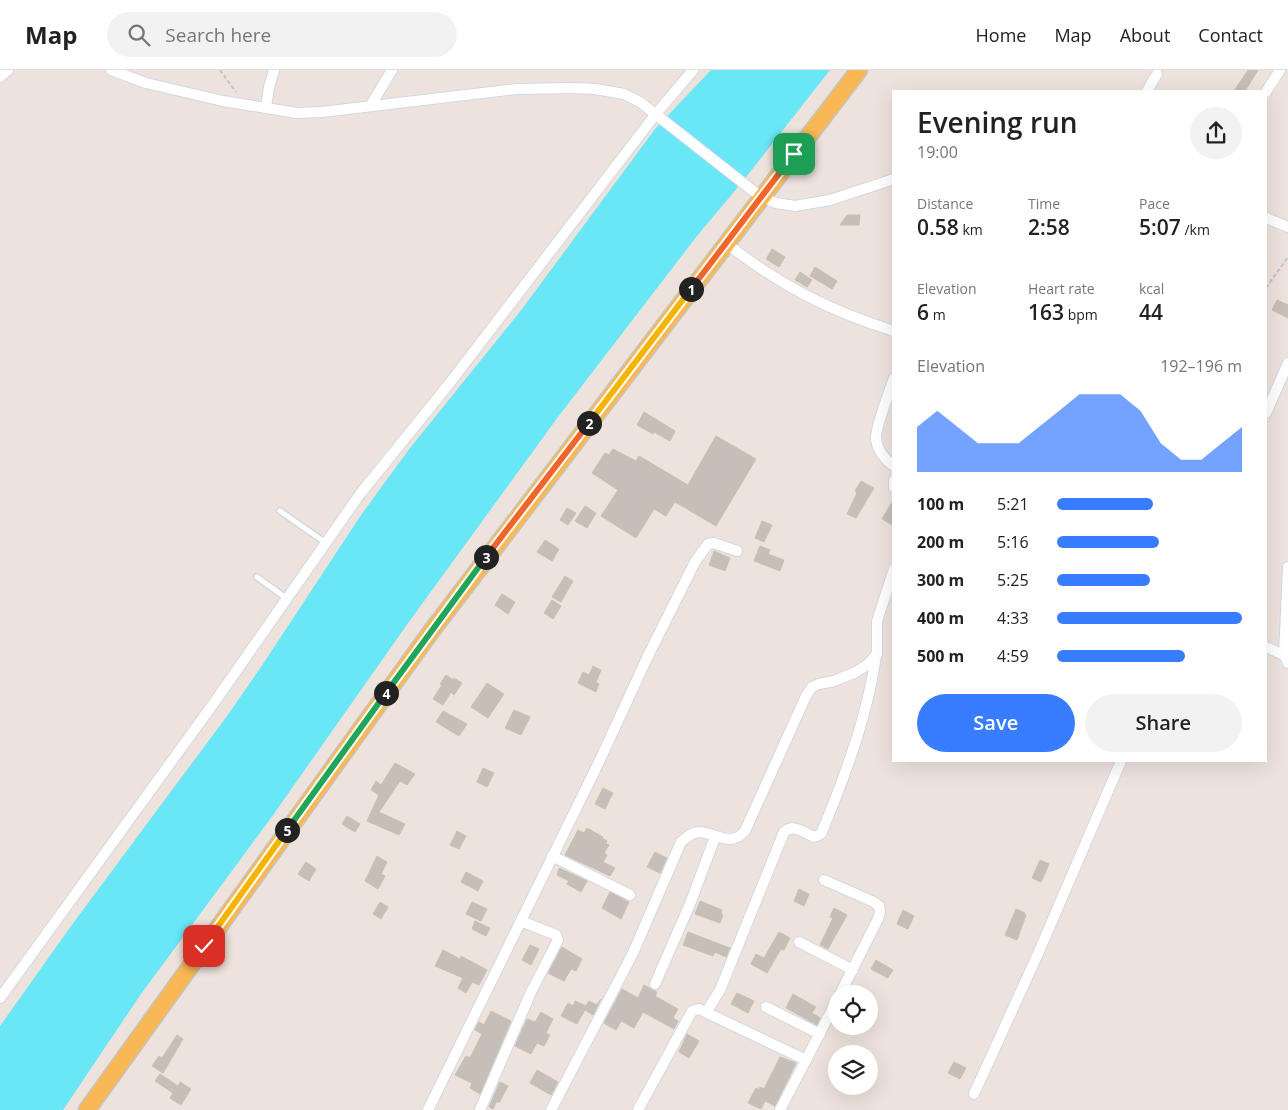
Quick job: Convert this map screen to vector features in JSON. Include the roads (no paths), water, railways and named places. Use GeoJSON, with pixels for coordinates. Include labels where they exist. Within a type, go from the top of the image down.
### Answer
{"type":"FeatureCollection","features":[{"type":"Feature","properties":{"kind":"main road"},"geometry":{"type":"LineString","coordinates":[[90,1109],[430,633],[726,243],[756,193],[858,70]]}},
{"type":"Feature","properties":{"kind":"street"},"geometry":{"type":"LineString","coordinates":[[0,77],[8,70]]}},
{"type":"Feature","properties":{"kind":"street"},"geometry":{"type":"LineString","coordinates":[[111,70],[146,83],[224,101],[297,113],[322,112],[517,89],[595,89],[624,94],[640,102],[756,193],[776,203],[795,206],[830,200],[892,180]]}},
{"type":"Feature","properties":{"kind":"street"},"geometry":{"type":"LineString","coordinates":[[266,107],[268,86],[274,70]]}},
{"type":"Feature","properties":{"kind":"street"},"geometry":{"type":"LineString","coordinates":[[371,105],[392,70]]}},
{"type":"Feature","properties":{"kind":"street"},"geometry":{"type":"LineString","coordinates":[[0,998],[216,700],[360,494],[449,384],[693,70]]}},
{"type":"Feature","properties":{"kind":"street"},"geometry":{"type":"LineString","coordinates":[[1267,90],[1280,70]]}},
{"type":"Feature","properties":{"kind":"street"},"geometry":{"type":"LineString","coordinates":[[1148,90],[1157,74]]}},
{"type":"Feature","properties":{"kind":"street"},"geometry":{"type":"LineString","coordinates":[[1267,218],[1288,227]]}},
{"type":"Feature","properties":{"kind":"street"},"geometry":{"type":"LineString","coordinates":[[726,243],[754,265],[788,287],[824,305],[892,330]]}},
{"type":"Feature","properties":{"kind":"street"},"geometry":{"type":"LineString","coordinates":[[1267,412],[1288,363]]}},
{"type":"Feature","properties":{"kind":"street"},"geometry":{"type":"LineString","coordinates":[[892,384],[876,435],[879,450],[892,465]]}},
{"type":"Feature","properties":{"kind":"street"},"geometry":{"type":"LineString","coordinates":[[428,1110],[598,764],[646,658],[695,562],[708,544],[714,542],[737,551]]}},
{"type":"Feature","properties":{"kind":"street"},"geometry":{"type":"LineString","coordinates":[[1267,648],[1286,659],[1288,567]]}},
{"type":"Feature","properties":{"kind":"street"},"geometry":{"type":"LineString","coordinates":[[707,1011],[720,990],[784,832],[788,828],[793,827],[814,837],[821,834],[861,724],[874,674],[877,654],[877,621],[892,575]]}},
{"type":"Feature","properties":{"kind":"street"},"geometry":{"type":"LineString","coordinates":[[551,1110],[633,953],[681,842],[698,832],[731,840],[739,838],[745,831],[806,696],[812,687],[856,672],[868,665],[877,654]]}},
{"type":"Feature","properties":{"kind":"street"},"geometry":{"type":"LineString","coordinates":[[974,1094],[1037,956],[1121,762]]}},
{"type":"Feature","properties":{"kind":"street"},"geometry":{"type":"LineString","coordinates":[[655,984],[690,904],[715,837]]}},
{"type":"Feature","properties":{"kind":"street"},"geometry":{"type":"LineString","coordinates":[[552,856],[630,895]]}},
{"type":"Feature","properties":{"kind":"street"},"geometry":{"type":"LineString","coordinates":[[824,880],[879,906],[878,919],[844,985]]}},
{"type":"Feature","properties":{"kind":"street"},"geometry":{"type":"LineString","coordinates":[[480,1110],[531,992],[558,940],[556,935],[521,921]]}},
{"type":"Feature","properties":{"kind":"street"},"geometry":{"type":"LineString","coordinates":[[799,942],[852,970]]}},
{"type":"Feature","properties":{"kind":"street"},"geometry":{"type":"LineString","coordinates":[[766,1007],[820,1034]]}},
{"type":"Feature","properties":{"kind":"street"},"geometry":{"type":"LineString","coordinates":[[638,1110],[692,1011],[699,1009],[707,1011],[806,1060]]}},
{"type":"Feature","properties":{"kind":"street"},"geometry":{"type":"LineString","coordinates":[[780,1110],[828,1018]]}},
{"type":"Feature","properties":{"kind":"lane"},"geometry":{"type":"LineString","coordinates":[[280,511],[326,544]]}},
{"type":"Feature","properties":{"kind":"lane"},"geometry":{"type":"LineString","coordinates":[[257,577],[287,599]]}},
{"type":"Feature","properties":{"kind":"water"},"geometry":{"type":"Polygon","coordinates":[[[711,70],[830,70],[743,181],[697,236],[558,417],[406,626],[271,818],[141,994],[63,1110],[0,1110],[0,1026],[71,926],[227,716],[361,515],[410,448],[522,309],[655,129],[711,70]]]}}]}
